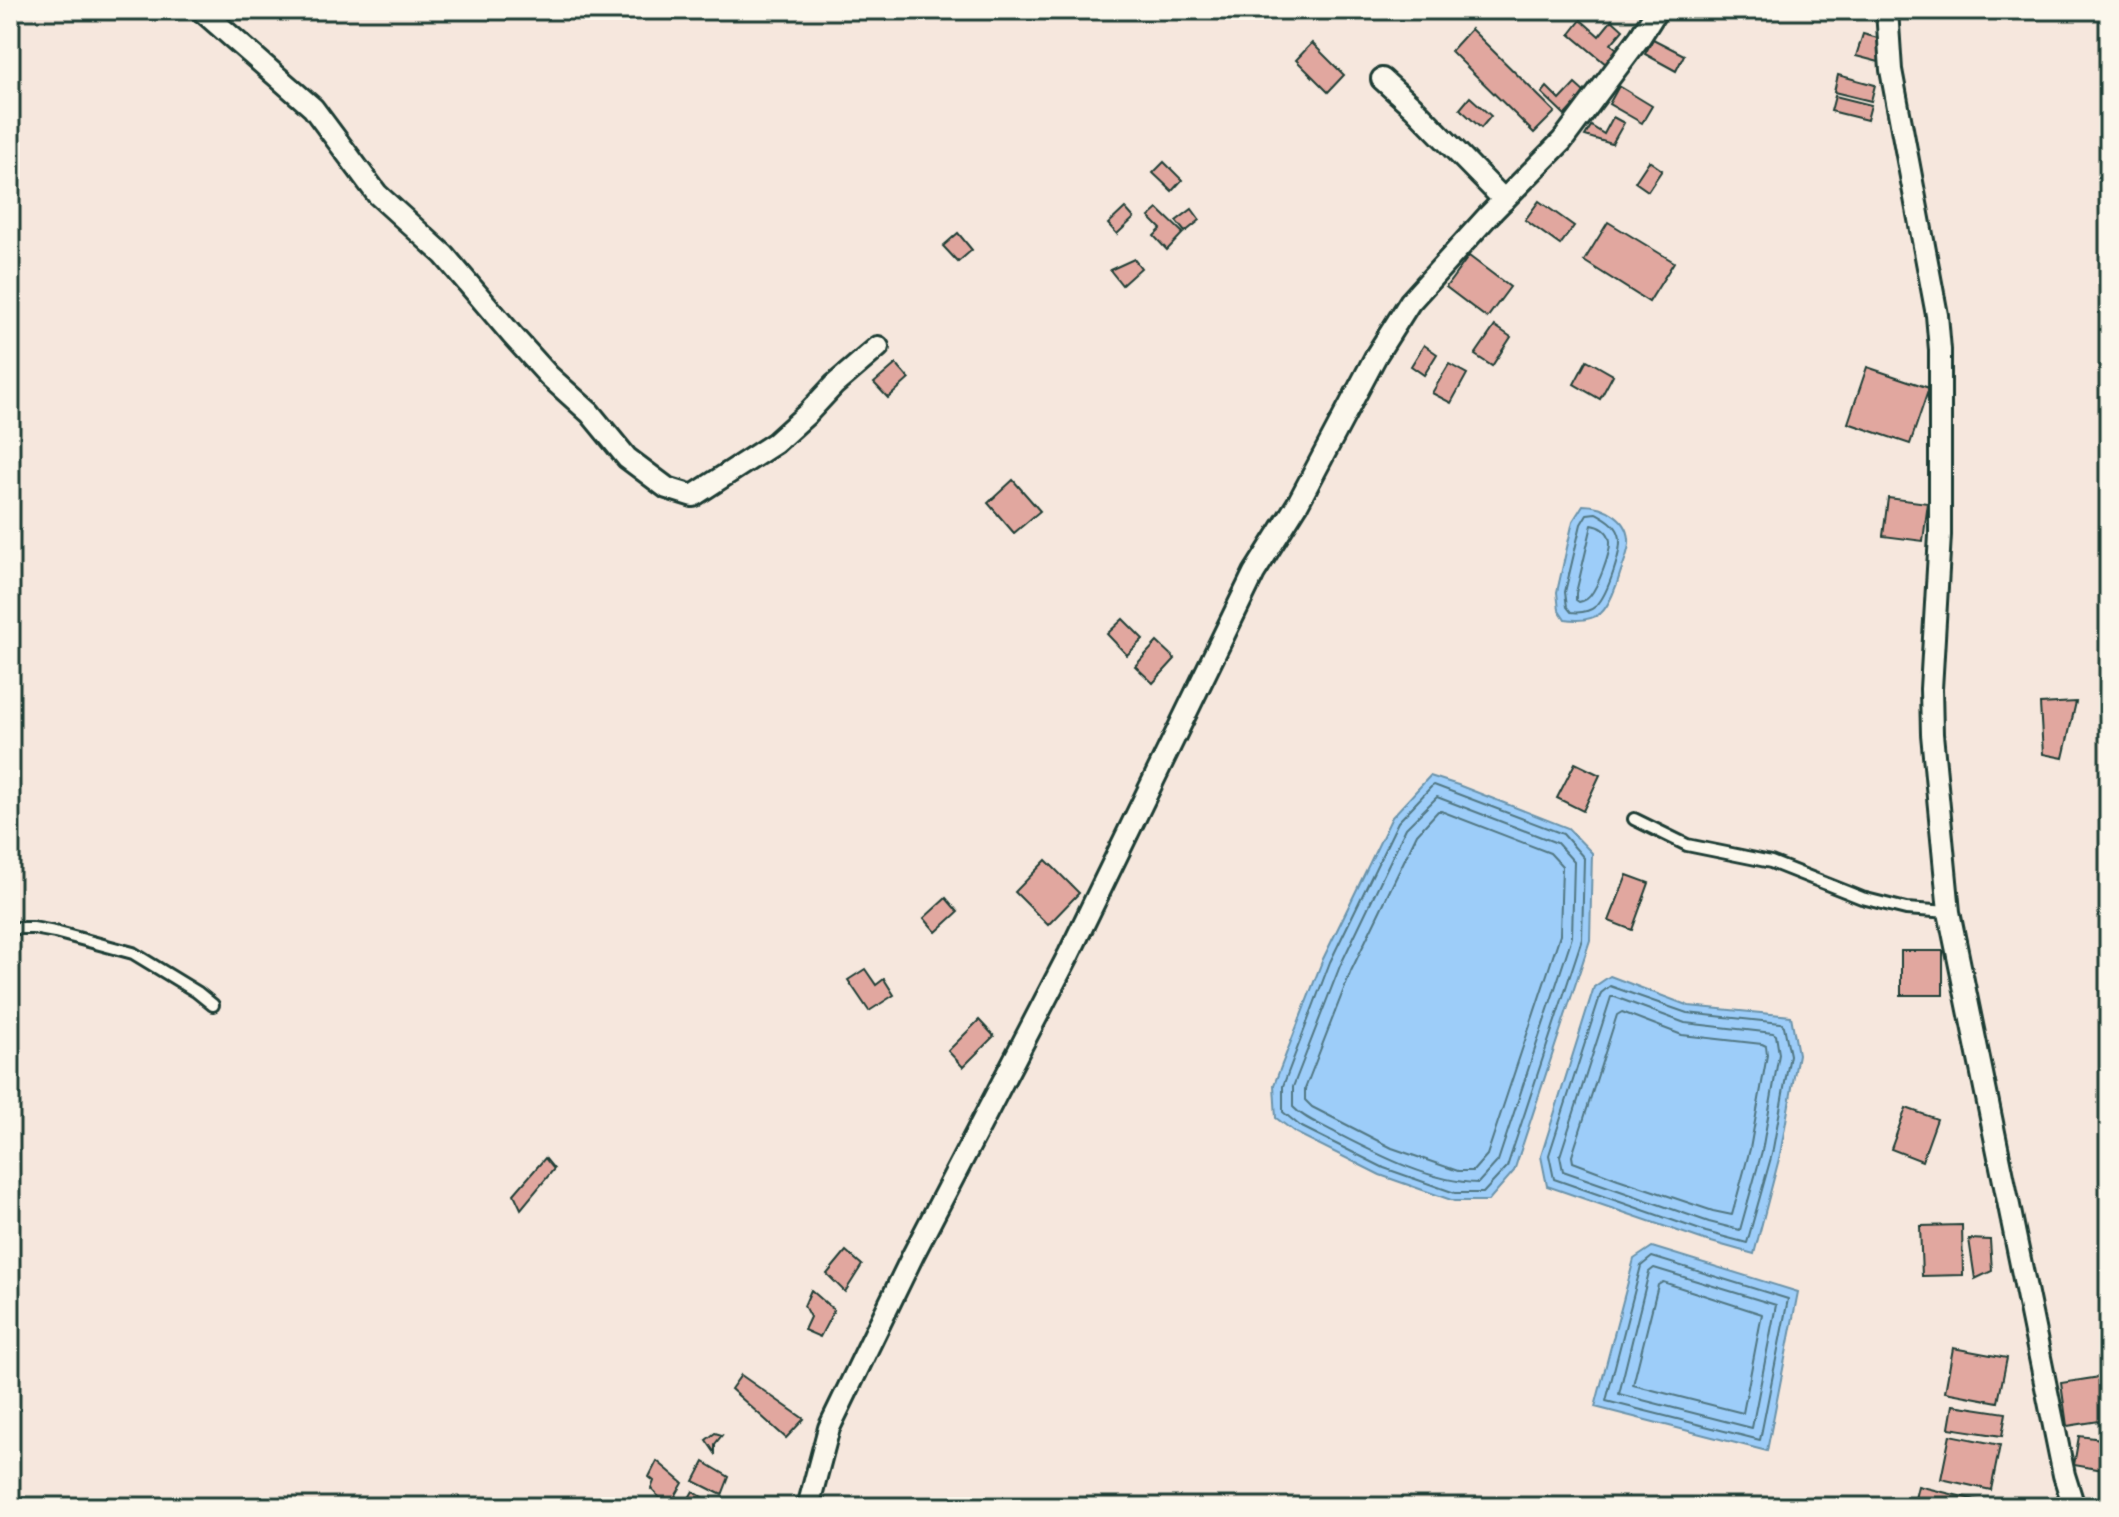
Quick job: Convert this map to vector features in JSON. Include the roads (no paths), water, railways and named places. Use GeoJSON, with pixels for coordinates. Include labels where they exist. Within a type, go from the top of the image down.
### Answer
{"type":"FeatureCollection","features":[{"type":"Feature","properties":{"kind":"street"},"geometry":{"type":"LineString","coordinates":[[201,10],[313,108],[377,194],[444,255],[512,335],[549,376],[590,413],[627,458],[667,488],[693,496],[727,476],[775,443],[878,347]]}},
{"type":"Feature","properties":{"kind":"street"},"geometry":{"type":"LineString","coordinates":[[808,1507],[829,1428],[913,1255],[1069,954],[1254,573],[1298,503],[1377,354],[1410,302],[1562,141],[1657,10]]}},
{"type":"Feature","properties":{"kind":"street"},"geometry":{"type":"LineString","coordinates":[[1887,10],[1891,70],[1937,315],[1940,350],[1940,535],[1931,689],[1932,734],[1949,912],[2064,1475],[2074,1507]]}},
{"type":"Feature","properties":{"kind":"street"},"geometry":{"type":"LineString","coordinates":[[1382,79],[1504,200]]}},
{"type":"Feature","properties":{"kind":"lane"},"geometry":{"type":"LineString","coordinates":[[1634,819],[1687,845],[1771,862],[1862,898],[1906,909],[1949,912]]}},
{"type":"Feature","properties":{"kind":"lane"},"geometry":{"type":"LineString","coordinates":[[10,928],[55,932],[133,953],[213,1005]]}},
{"type":"Feature","properties":{"kind":"water"},"geometry":{"type":"Polygon","coordinates":[[[1583,505],[1615,515],[1626,527],[1629,544],[1615,589],[1604,610],[1588,619],[1570,620],[1565,619],[1559,610],[1557,592],[1573,521],[1583,505]]]}},
{"type":"Feature","properties":{"kind":"water"},"geometry":{"type":"Polygon","coordinates":[[[1430,776],[1568,828],[1592,853],[1590,940],[1514,1171],[1488,1201],[1454,1201],[1380,1175],[1296,1133],[1276,1118],[1274,1085],[1323,959],[1392,817],[1430,776]]]}},
{"type":"Feature","properties":{"kind":"water"},"geometry":{"type":"Polygon","coordinates":[[[1610,976],[1689,1006],[1791,1016],[1798,1054],[1780,1155],[1754,1254],[1547,1186],[1541,1156],[1594,987],[1610,976]]]}},
{"type":"Feature","properties":{"kind":"water"},"geometry":{"type":"Polygon","coordinates":[[[1652,1247],[1798,1292],[1767,1451],[1595,1407],[1634,1259],[1652,1247]]]}}]}
